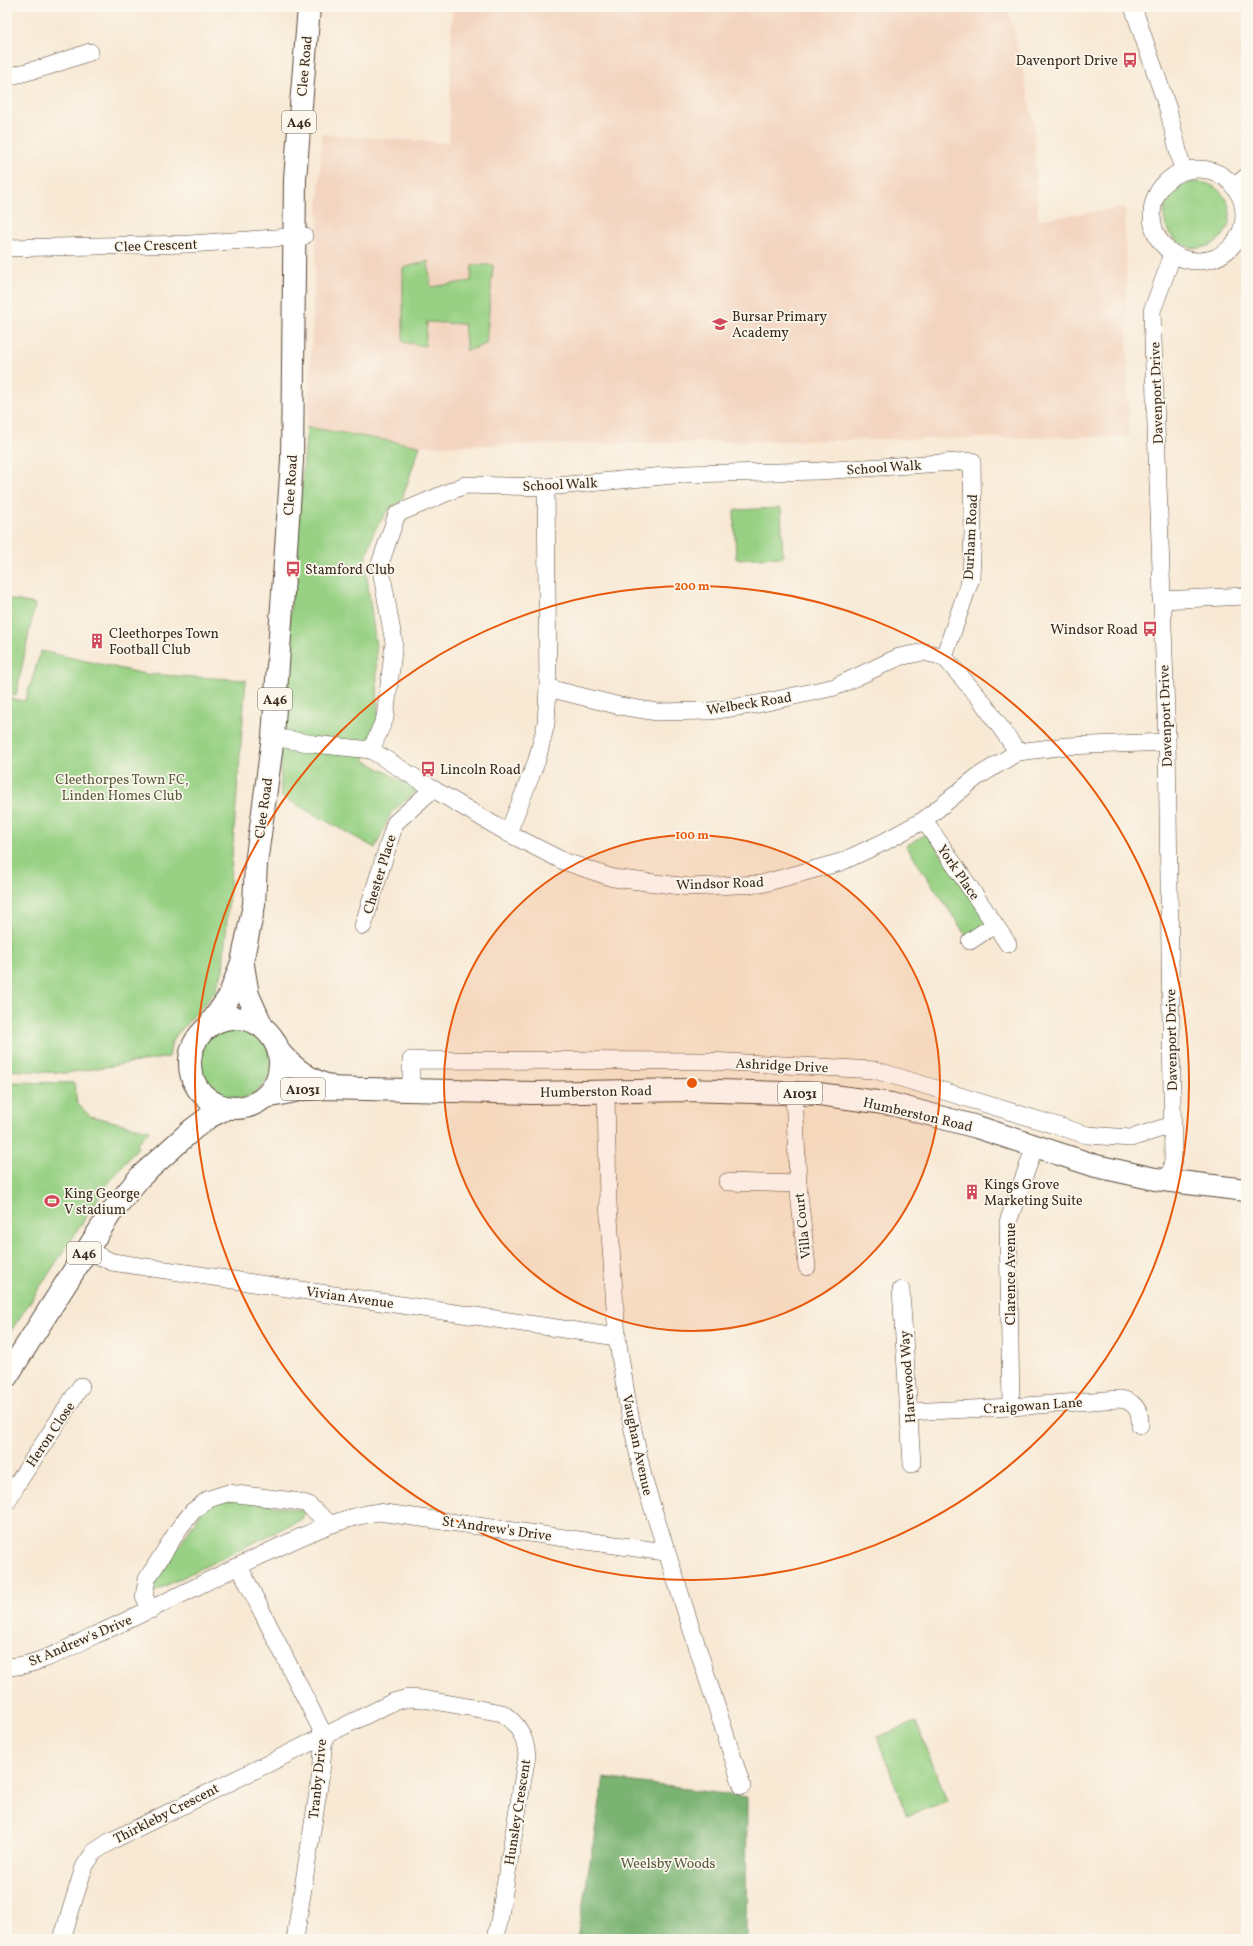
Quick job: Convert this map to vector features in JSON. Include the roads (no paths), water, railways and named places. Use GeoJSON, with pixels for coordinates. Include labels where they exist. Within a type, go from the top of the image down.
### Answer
{"type":"FeatureCollection","features":[{"type":"Feature","properties":{"kind":"main road","name":"Clee Road"},"geometry":{"type":"LineString","coordinates":[[207,1028],[229,997],[242,962],[254,905],[256,864],[272,737],[292,461],[300,236],[295,179],[309,7]]}},
{"type":"Feature","properties":{"kind":"main road","name":"Clee Road"},"geometry":{"type":"LineString","coordinates":[[242,962],[248,995],[262,1026]]}},
{"type":"Feature","properties":{"kind":"main road","name":"A46"},"geometry":{"type":"LineString","coordinates":[[234,1018],[249,1020],[262,1026],[270,1034],[279,1052],[281,1064],[279,1076],[274,1087],[266,1097],[254,1104],[241,1108],[227,1108],[215,1104],[197,1087],[191,1068],[192,1049],[198,1038],[207,1028],[220,1021],[234,1018]]}},
{"type":"Feature","properties":{"kind":"main road","name":"Humberston Road"},"geometry":{"type":"LineString","coordinates":[[279,1052],[292,1066],[307,1077],[342,1090]]}},
{"type":"Feature","properties":{"kind":"main road","name":"A46"},"geometry":{"type":"LineString","coordinates":[[178,1143],[187,1125],[197,1087]]}},
{"type":"Feature","properties":{"kind":"main road","name":"Humberston Road"},"geometry":{"type":"LineString","coordinates":[[266,1097],[304,1089],[532,1093],[686,1090],[794,1092],[891,1104],[977,1127],[1096,1166],[1169,1182],[1246,1190]]}},
{"type":"Feature","properties":{"kind":"main road","name":"A46"},"geometry":{"type":"LineString","coordinates":[[7,1376],[110,1214],[140,1177],[193,1129],[209,1117],[227,1108]]}},
{"type":"Feature","properties":{"kind":"street"},"geometry":{"type":"LineString","coordinates":[[1133,7],[1168,109],[1183,171]]}},
{"type":"Feature","properties":{"kind":"street"},"geometry":{"type":"LineString","coordinates":[[7,77],[46,67],[90,52]]}},
{"type":"Feature","properties":{"kind":"street"},"geometry":{"type":"LineString","coordinates":[[1197,168],[1211,170],[1224,177],[1240,182],[1241,198],[1244,210],[1242,237],[1217,257],[1202,261],[1187,260],[1173,254],[1162,244],[1154,231],[1151,217],[1153,202],[1159,188],[1170,178],[1183,171],[1197,168]]}},
{"type":"Feature","properties":{"kind":"street","name":"Clee Crescent"},"geometry":{"type":"LineString","coordinates":[[7,248],[190,244],[300,236]]}},
{"type":"Feature","properties":{"kind":"street","name":"Davenport Drive"},"geometry":{"type":"LineString","coordinates":[[1169,1182],[1173,1161],[1167,742],[1161,600],[1158,440],[1152,311],[1173,254]]}},
{"type":"Feature","properties":{"kind":"street","name":"School Walk"},"geometry":{"type":"LineString","coordinates":[[371,750],[384,718],[394,643],[380,564],[397,514],[465,485],[546,487],[685,474],[819,471],[972,461]]}},
{"type":"Feature","properties":{"kind":"street","name":"Durham Road"},"geometry":{"type":"LineString","coordinates":[[944,657],[971,578],[973,532],[972,461]]}},
{"type":"Feature","properties":{"kind":"street"},"geometry":{"type":"LineString","coordinates":[[508,833],[537,760],[546,724],[548,688],[546,487]]}},
{"type":"Feature","properties":{"kind":"street"},"geometry":{"type":"LineString","coordinates":[[1161,600],[1246,596]]}},
{"type":"Feature","properties":{"kind":"street","name":"Welbeck Road"},"geometry":{"type":"LineString","coordinates":[[548,688],[620,706],[658,712],[710,711],[758,704],[835,687],[899,657],[924,652],[944,657]]}},
{"type":"Feature","properties":{"kind":"street"},"geometry":{"type":"LineString","coordinates":[[944,657],[977,694],[1018,752]]}},
{"type":"Feature","properties":{"kind":"street","name":"Windsor Road"},"geometry":{"type":"LineString","coordinates":[[272,737],[314,744],[371,750],[432,789],[508,833],[563,861],[613,878],[689,887],[761,884],[841,862],[884,842],[924,820],[977,777],[1018,752],[1088,745],[1167,742]]}},
{"type":"Feature","properties":{"kind":"street","name":"Chester Place"},"geometry":{"type":"LineString","coordinates":[[363,926],[396,823],[432,789]]}},
{"type":"Feature","properties":{"kind":"street","name":"York Place"},"geometry":{"type":"LineString","coordinates":[[924,820],[1008,944]]}},
{"type":"Feature","properties":{"kind":"street"},"geometry":{"type":"LineString","coordinates":[[970,941],[994,924]]}},
{"type":"Feature","properties":{"kind":"street","name":"Ashridge Drive"},"geometry":{"type":"LineString","coordinates":[[411,1091],[411,1060],[710,1061],[875,1070],[1087,1135],[1131,1138],[1172,1125]]}},
{"type":"Feature","properties":{"kind":"street","name":"Vaughan Avenue"},"geometry":{"type":"LineString","coordinates":[[606,1091],[608,1203],[617,1337],[644,1481],[665,1552],[742,1786]]}},
{"type":"Feature","properties":{"kind":"street","name":"Villa Court"},"geometry":{"type":"LineString","coordinates":[[794,1092],[798,1184],[807,1267]]}},
{"type":"Feature","properties":{"kind":"street","name":"Clarence Avenue"},"geometry":{"type":"LineString","coordinates":[[1011,1407],[1008,1222],[1035,1146]]}},
{"type":"Feature","properties":{"kind":"street","name":"Villa Court"},"geometry":{"type":"LineString","coordinates":[[727,1182],[798,1184]]}},
{"type":"Feature","properties":{"kind":"street","name":"Vivian Avenue"},"geometry":{"type":"LineString","coordinates":[[86,1250],[112,1262],[617,1337]]}},
{"type":"Feature","properties":{"kind":"street","name":"Harewood Way"},"geometry":{"type":"LineString","coordinates":[[902,1290],[912,1464]]}},
{"type":"Feature","properties":{"kind":"street","name":"Heron Close"},"geometry":{"type":"LineString","coordinates":[[7,1502],[17,1484],[81,1386]]}},
{"type":"Feature","properties":{"kind":"street","name":"Craigowan Lane"},"geometry":{"type":"LineString","coordinates":[[909,1412],[1125,1400],[1136,1407],[1141,1418],[1140,1425]]}},
{"type":"Feature","properties":{"kind":"street"},"geometry":{"type":"LineString","coordinates":[[151,1610],[144,1596],[147,1579],[180,1527],[193,1511],[209,1499],[228,1493],[294,1501],[307,1504],[329,1524]]}},
{"type":"Feature","properties":{"kind":"street","name":"St Andrew's Drive"},"geometry":{"type":"LineString","coordinates":[[7,1667],[39,1660],[151,1610],[239,1566],[329,1524],[353,1516],[378,1512],[665,1552]]}},
{"type":"Feature","properties":{"kind":"street","name":"Tranby Drive"},"geometry":{"type":"LineString","coordinates":[[239,1566],[324,1735],[321,1773],[295,1939]]}},
{"type":"Feature","properties":{"kind":"street","name":"Hunsley Crescent"},"geometry":{"type":"LineString","coordinates":[[324,1735],[393,1702],[408,1698],[423,1699],[502,1713],[512,1719],[526,1741],[526,1755],[496,1939]]}},
{"type":"Feature","properties":{"kind":"street","name":"Thirkleby Crescent"},"geometry":{"type":"LineString","coordinates":[[62,1939],[84,1867],[94,1852],[111,1841],[324,1735]]}},
{"type":"Feature","properties":{"kind":"place","name":"Davenport Drive"},"geometry":{"type":"Point","coordinates":[1130,60]}},
{"type":"Feature","properties":{"kind":"place","name":"Bursar Primary Academy"},"geometry":{"type":"Point","coordinates":[720,324]}},
{"type":"Feature","properties":{"kind":"place","name":"Stamford Club"},"geometry":{"type":"Point","coordinates":[293,569]}},
{"type":"Feature","properties":{"kind":"place","name":"Windsor Road"},"geometry":{"type":"Point","coordinates":[1150,629]}},
{"type":"Feature","properties":{"kind":"place","name":"Cleethorpes Town Football Club"},"geometry":{"type":"Point","coordinates":[97,641]}},
{"type":"Feature","properties":{"kind":"place","name":"Lincoln Road"},"geometry":{"type":"Point","coordinates":[428,769]}},
{"type":"Feature","properties":{"kind":"place","name":"Kings Grove Marketing Suite"},"geometry":{"type":"Point","coordinates":[972,1192]}},
{"type":"Feature","properties":{"kind":"place","name":"King George V stadium"},"geometry":{"type":"Point","coordinates":[52,1201]}},
{"type":"Feature","properties":{"kind":"park label","name":"Cleethorpes Town FC, Linden Homes Club"},"geometry":{"type":"Point","coordinates":[122,788]}},
{"type":"Feature","properties":{"kind":"park label","name":"Weelsby Woods"},"geometry":{"type":"Point","coordinates":[668,1863]}}]}
